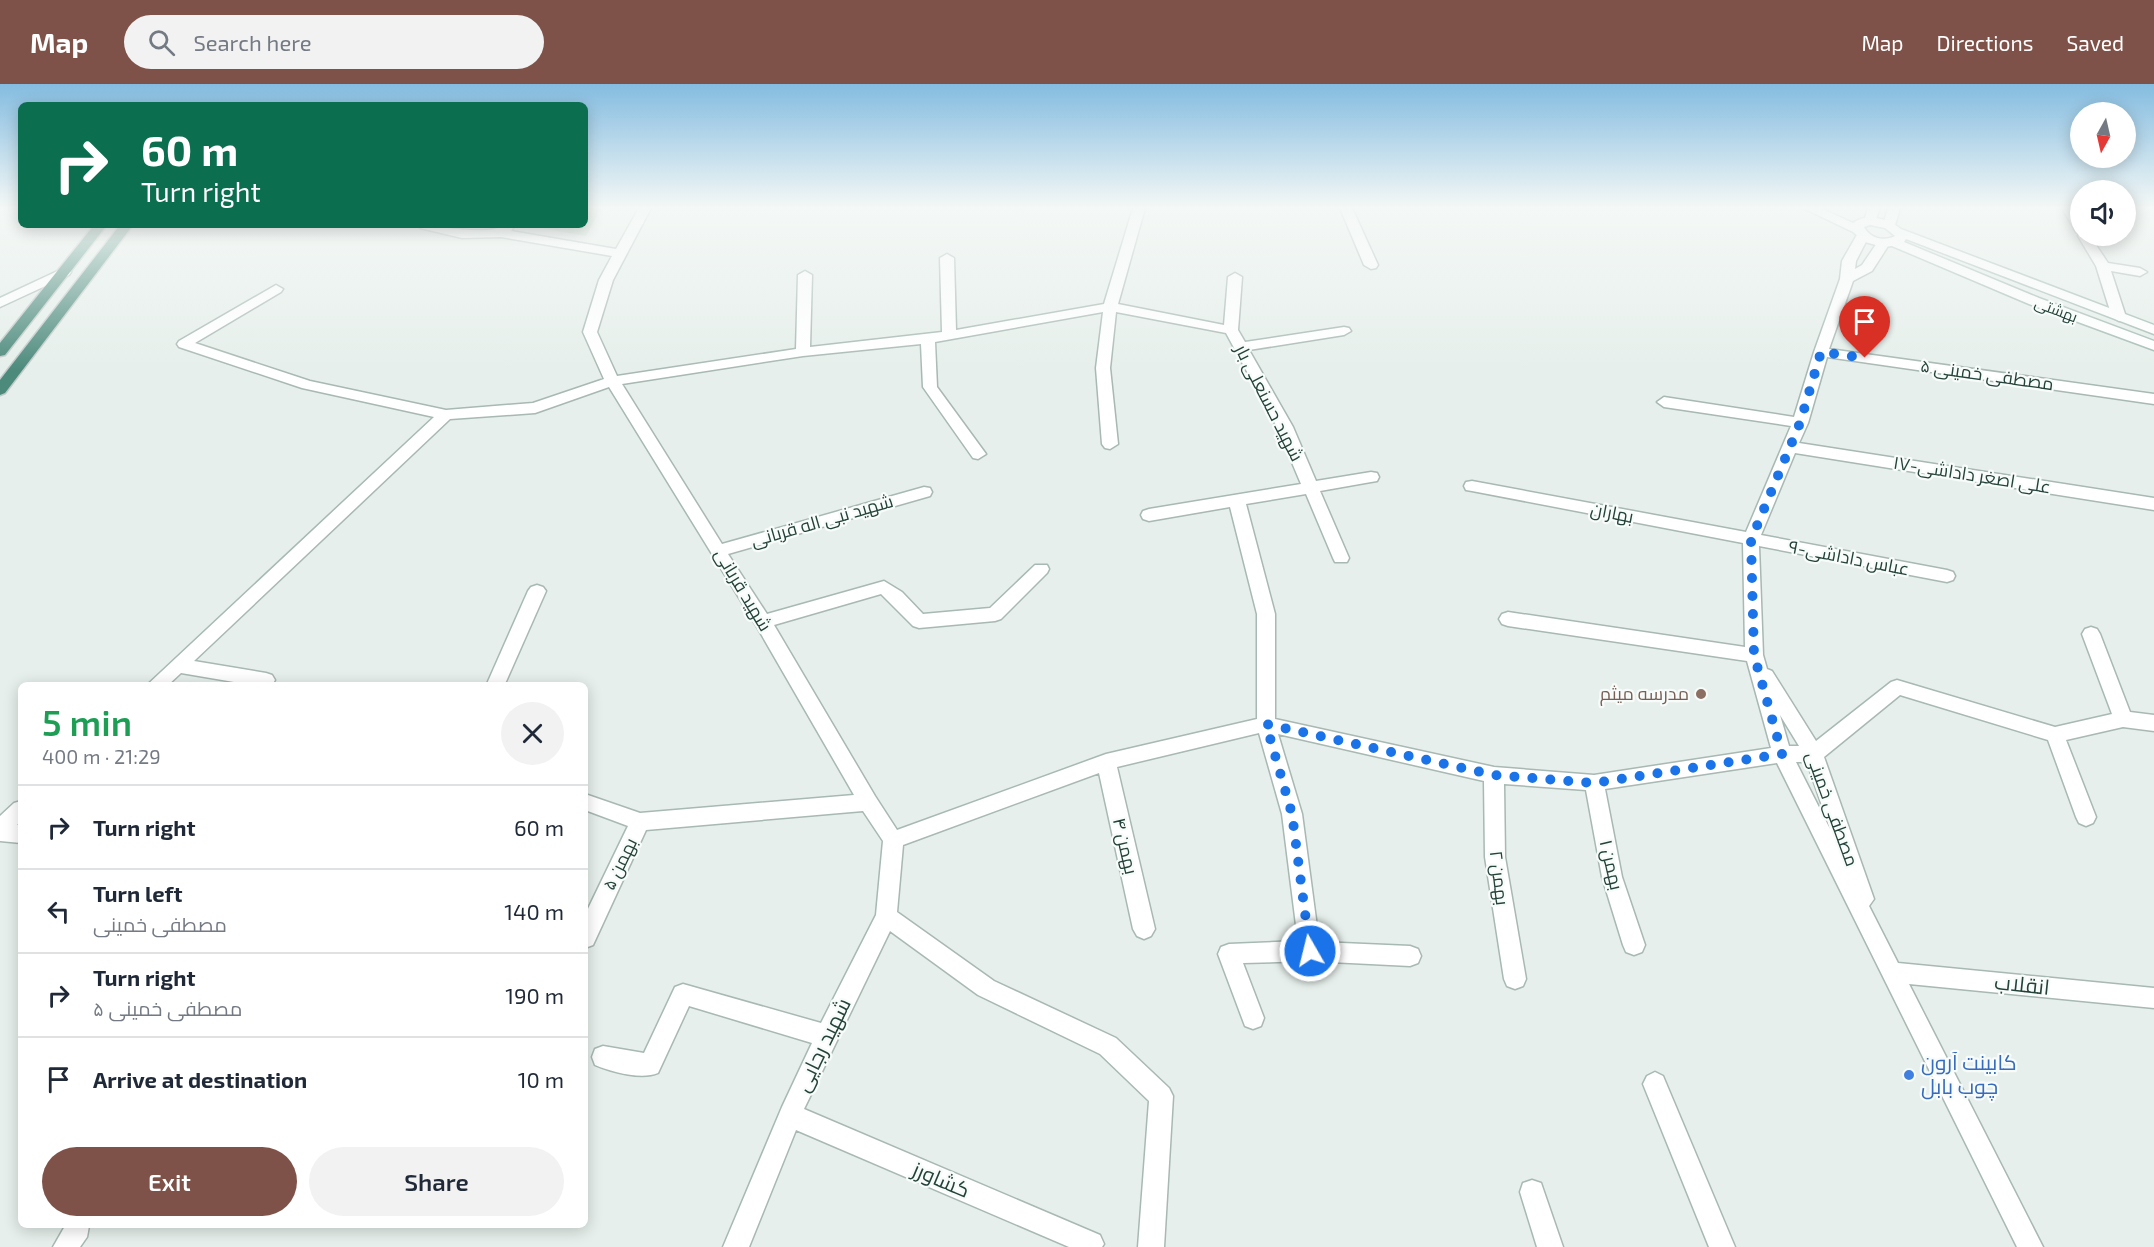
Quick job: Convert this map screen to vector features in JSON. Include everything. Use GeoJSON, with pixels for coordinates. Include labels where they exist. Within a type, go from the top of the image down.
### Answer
{"type":"FeatureCollection","features":[{"type":"Feature","properties":{"kind":"highway"},"geometry":{"type":"LineString","coordinates":[[0,352],[72,262]]}},
{"type":"Feature","properties":{"kind":"highway"},"geometry":{"type":"LineString","coordinates":[[0,390],[98,262]]}},
{"type":"Feature","properties":{"kind":"street","name":"شهید قربانی"},"geometry":{"type":"LineString","coordinates":[[616,262],[606,280],[590,332],[612,381],[720,550],[868,802],[893,840]]}},
{"type":"Feature","properties":{"kind":"street"},"geometry":{"type":"LineString","coordinates":[[947,262],[949,334]]}},
{"type":"Feature","properties":{"kind":"street"},"geometry":{"type":"LineString","coordinates":[[1110,444],[1103,368],[1110,307],[1123,262]]}},
{"type":"Feature","properties":{"kind":"street","name":"مصطفی خمینی"},"geometry":{"type":"LineString","coordinates":[[1849,262],[1847,279],[1821,352],[1800,423],[1751,540],[1754,655],[1782,754],[2030,1247]]}},
{"type":"Feature","properties":{"kind":"street"},"geometry":{"type":"LineString","coordinates":[[1847,279],[1867,268],[1871,262]]}},
{"type":"Feature","properties":{"kind":"street","name":"بهشتی"},"geometry":{"type":"LineString","coordinates":[[1950,262],[2034,302],[2154,346]]}},
{"type":"Feature","properties":{"kind":"street","name":"بهشتی"},"geometry":{"type":"LineString","coordinates":[[1968,262],[2154,330]]}},
{"type":"Feature","properties":{"kind":"street"},"geometry":{"type":"LineString","coordinates":[[2101,262],[2125,336]]}},
{"type":"Feature","properties":{"kind":"street"},"geometry":{"type":"LineString","coordinates":[[2103,266],[2140,272]]}},
{"type":"Feature","properties":{"kind":"street"},"geometry":{"type":"LineString","coordinates":[[0,303],[7,296],[64,272]]}},
{"type":"Feature","properties":{"kind":"street"},"geometry":{"type":"LineString","coordinates":[[803,352],[805,275]]}},
{"type":"Feature","properties":{"kind":"street","name":"شهید حسنعلی بار"},"geometry":{"type":"LineString","coordinates":[[1235,277],[1231,330],[1285,427],[1341,558]]}},
{"type":"Feature","properties":{"kind":"street"},"geometry":{"type":"LineString","coordinates":[[276,290],[184,344],[306,385],[446,415],[535,408],[612,381],[803,352],[928,339],[1110,307],[1231,330]]}},
{"type":"Feature","properties":{"kind":"street"},"geometry":{"type":"LineString","coordinates":[[1240,347],[1344,331]]}},
{"type":"Feature","properties":{"kind":"street"},"geometry":{"type":"LineString","coordinates":[[928,339],[930,387],[978,454]]}},
{"type":"Feature","properties":{"kind":"street","name":"مصطفی خمینی ۵"},"geometry":{"type":"LineString","coordinates":[[1821,352],[2154,399]]}},
{"type":"Feature","properties":{"kind":"street"},"geometry":{"type":"LineString","coordinates":[[1664,402],[1800,423]]}},
{"type":"Feature","properties":{"kind":"street"},"geometry":{"type":"LineString","coordinates":[[159,682],[446,415]]}},
{"type":"Feature","properties":{"kind":"street","name":"علی اصغر داداشی-۱۷"},"geometry":{"type":"LineString","coordinates":[[1790,447],[2154,504]]}},
{"type":"Feature","properties":{"kind":"street"},"geometry":{"type":"LineString","coordinates":[[1149,515],[1371,477]]}},
{"type":"Feature","properties":{"kind":"street","name":"بهاران"},"geometry":{"type":"LineString","coordinates":[[1472,486],[1751,540]]}},
{"type":"Feature","properties":{"kind":"street","name":"شهید نبی اله قربانی"},"geometry":{"type":"LineString","coordinates":[[720,550],[924,492]]}},
{"type":"Feature","properties":{"kind":"street"},"geometry":{"type":"LineString","coordinates":[[1237,501],[1266,614],[1266,724],[1292,814],[1310,951]]}},
{"type":"Feature","properties":{"kind":"street","name":"عباس داداشی-۹"},"geometry":{"type":"LineString","coordinates":[[1751,540],[1947,576]]}},
{"type":"Feature","properties":{"kind":"street"},"geometry":{"type":"LineString","coordinates":[[763,622],[884,587],[896,596],[919,621],[995,614],[1041,569]]}},
{"type":"Feature","properties":{"kind":"street"},"geometry":{"type":"LineString","coordinates":[[497,682],[537,591]]}},
{"type":"Feature","properties":{"kind":"street"},"geometry":{"type":"LineString","coordinates":[[1508,619],[1754,655]]}},
{"type":"Feature","properties":{"kind":"street"},"geometry":{"type":"LineString","coordinates":[[2091,634],[2123,718]]}},
{"type":"Feature","properties":{"kind":"street","name":"مصطفی خمینی"},"geometry":{"type":"LineString","coordinates":[[1754,655],[1814,754],[1890,972]]}},
{"type":"Feature","properties":{"kind":"street"},"geometry":{"type":"LineString","coordinates":[[178,665],[266,680]]}},
{"type":"Feature","properties":{"kind":"street"},"geometry":{"type":"LineString","coordinates":[[893,840],[1106,762],[1266,724],[1494,775],[1594,783],[1782,754],[1814,754],[1897,687],[2055,735],[2123,718],[2152,728]]}},
{"type":"Feature","properties":{"kind":"street"},"geometry":{"type":"LineString","coordinates":[[2055,735],[2086,818]]}},
{"type":"Feature","properties":{"kind":"street","name":"بهمن ۴"},"geometry":{"type":"LineString","coordinates":[[1106,762],[1144,929]]}},
{"type":"Feature","properties":{"kind":"street","name":"بهمن ۲"},"geometry":{"type":"LineString","coordinates":[[1494,775],[1495,856],[1515,979]]}},
{"type":"Feature","properties":{"kind":"street","name":"بهمن ۱"},"geometry":{"type":"LineString","coordinates":[[1594,783],[1612,877],[1634,945]]}},
{"type":"Feature","properties":{"kind":"street"},"geometry":{"type":"LineString","coordinates":[[588,803],[640,822],[868,802]]}},
{"type":"Feature","properties":{"kind":"street"},"geometry":{"type":"LineString","coordinates":[[0,830],[18,812]]}},
{"type":"Feature","properties":{"kind":"street","name":"بهمن ۵"},"geometry":{"type":"LineString","coordinates":[[588,932],[640,822]]}},
{"type":"Feature","properties":{"kind":"street"},"geometry":{"type":"LineString","coordinates":[[0,830],[18,833]]}},
{"type":"Feature","properties":{"kind":"street","name":"شهید رجایی"},"geometry":{"type":"LineString","coordinates":[[736,1247],[790,1115],[886,916],[893,840]]}},
{"type":"Feature","properties":{"kind":"street"},"geometry":{"type":"LineString","coordinates":[[886,916],[986,988],[1108,1046],[1161,1096],[1151,1247]]}},
{"type":"Feature","properties":{"kind":"street"},"geometry":{"type":"LineString","coordinates":[[1253,1018],[1229,954],[1310,951],[1410,956]]}},
{"type":"Feature","properties":{"kind":"street","name":"انقلاب"},"geometry":{"type":"LineString","coordinates":[[1890,972],[2154,998]]}},
{"type":"Feature","properties":{"kind":"street"},"geometry":{"type":"LineString","coordinates":[[603,1057],[650,1065],[682,994],[827,1036]]}},
{"type":"Feature","properties":{"kind":"street"},"geometry":{"type":"LineString","coordinates":[[1655,1084],[1722,1247]]}},
{"type":"Feature","properties":{"kind":"street","name":"کشاورز"},"geometry":{"type":"LineString","coordinates":[[790,1115],[1091,1244]]}},
{"type":"Feature","properties":{"kind":"street"},"geometry":{"type":"LineString","coordinates":[[1532,1192],[1550,1247]]}},
{"type":"Feature","properties":{"kind":"place","name":"مدرسه میثم"},"geometry":{"type":"Point","coordinates":[1701,694]}},
{"type":"Feature","properties":{"kind":"place","name":"کابینت آرون چوب بابل"},"geometry":{"type":"Point","coordinates":[1909,1075]}},
{"type":"Feature","properties":{"kind":"route"},"geometry":{"type":"LineString","coordinates":[[1310,951],[1292,814],[1266,724],[1494,775],[1594,783],[1782,754],[1754,655],[1751,540],[1800,423],[1821,352],[1865,358]]}}]}
